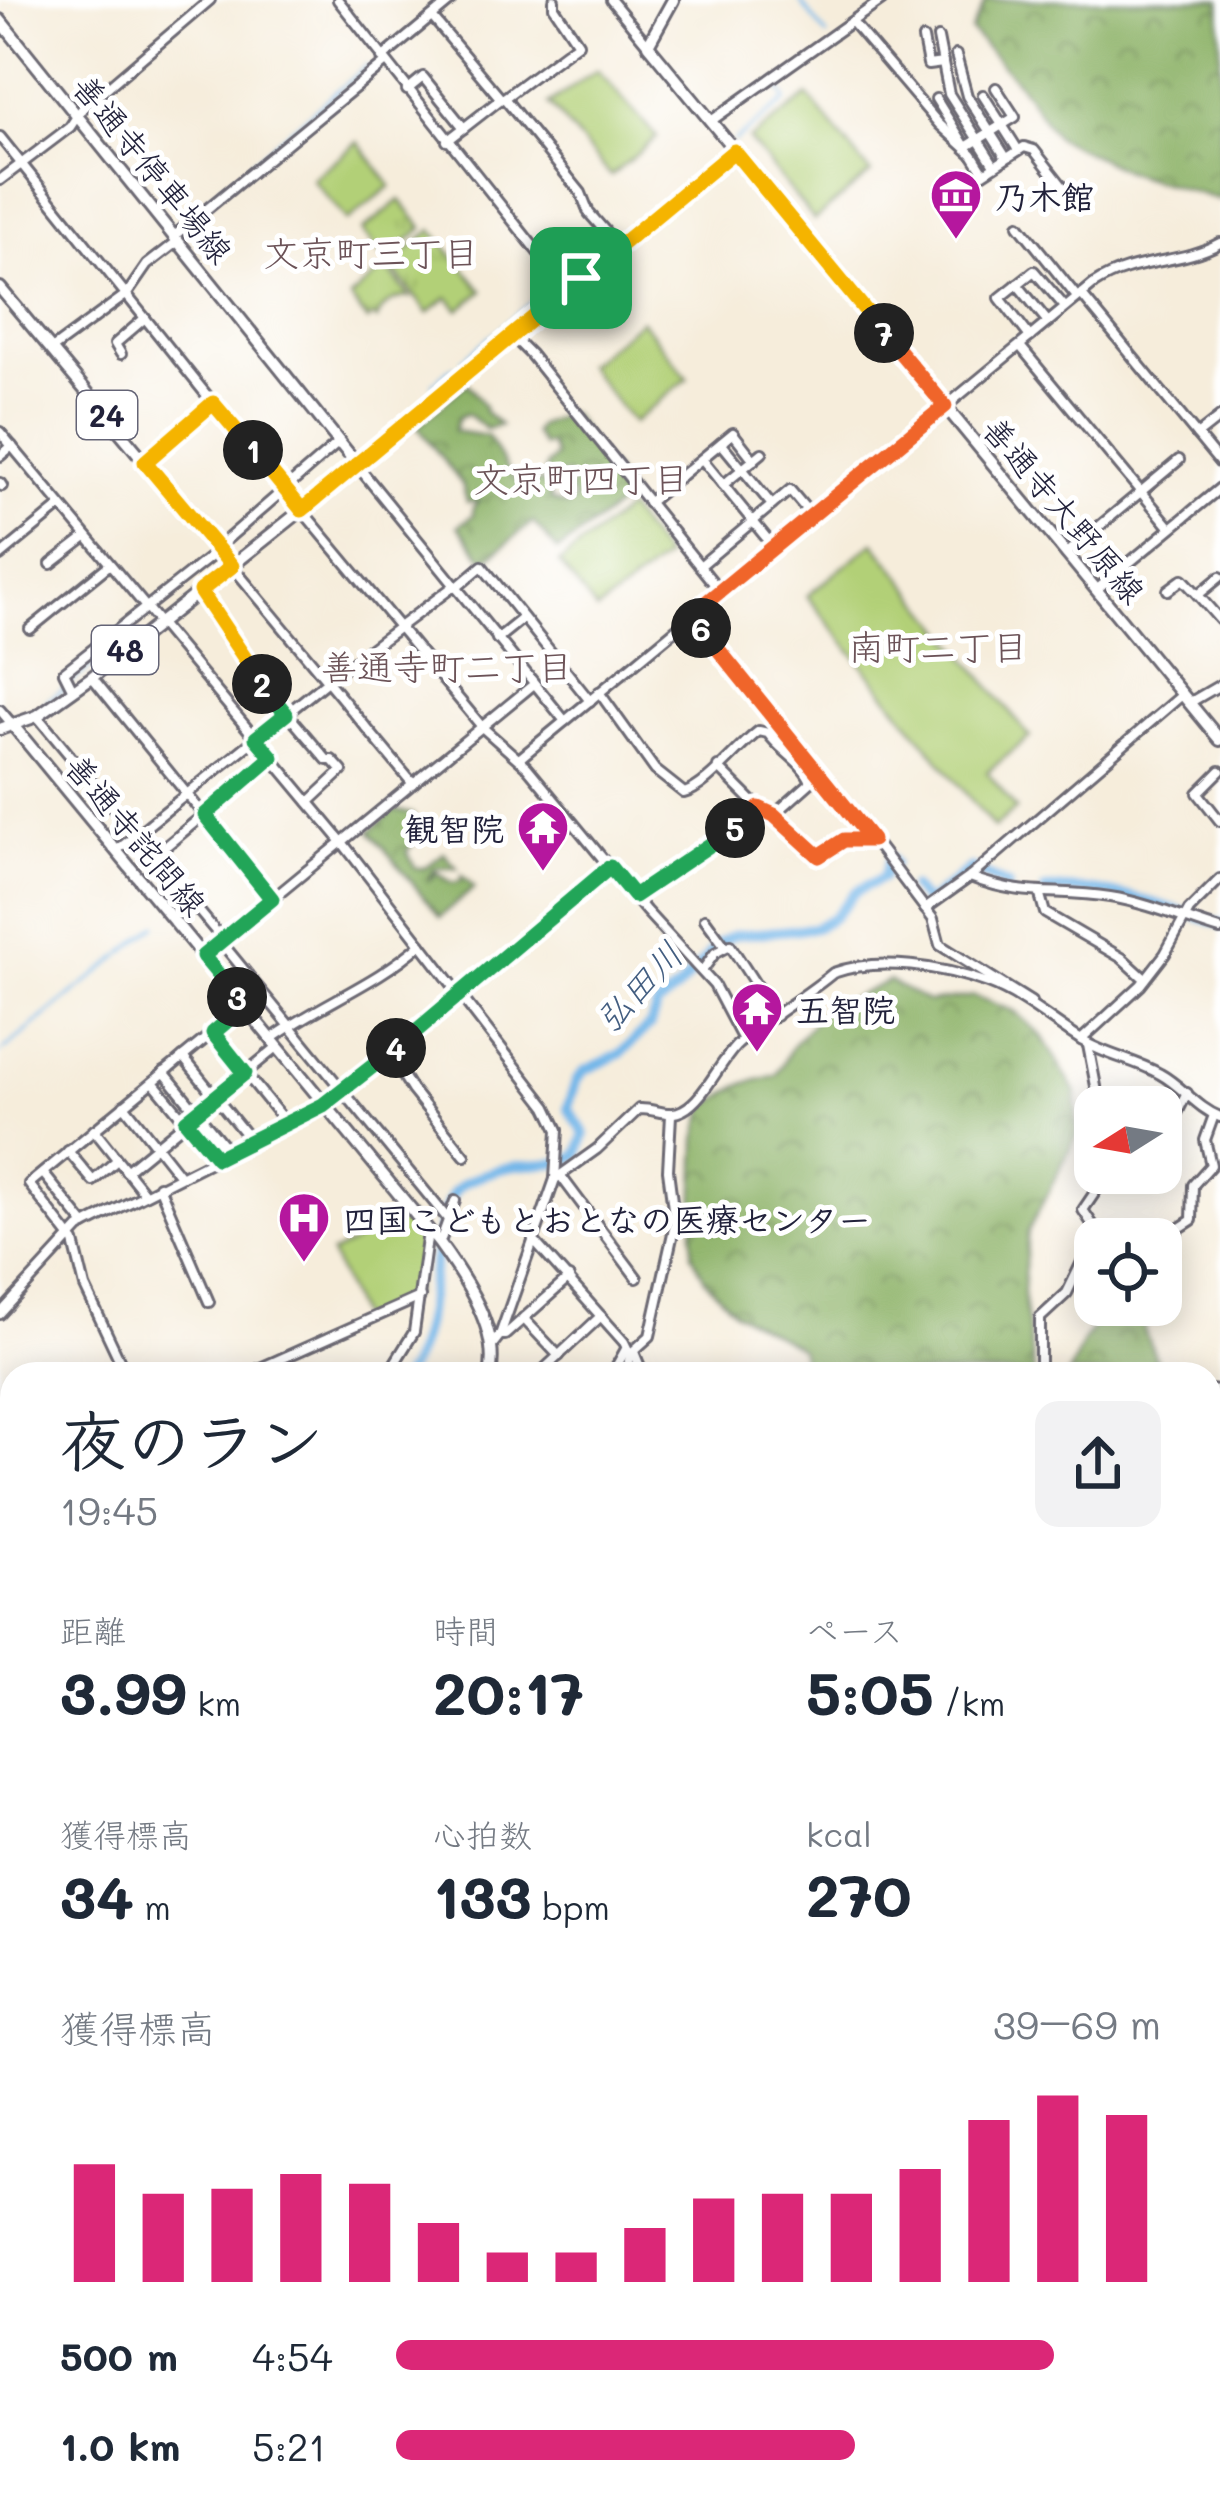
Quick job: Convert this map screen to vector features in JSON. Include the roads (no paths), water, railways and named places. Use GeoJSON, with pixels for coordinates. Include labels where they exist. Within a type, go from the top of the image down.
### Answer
{"type":"FeatureCollection","features":[{"type":"Feature","properties":{"kind":"main road"},"geometry":{"type":"LineString","coordinates":[[648,45],[674,0]]}},
{"type":"Feature","properties":{"kind":"main road","name":"善通寺停車場線"},"geometry":{"type":"LineString","coordinates":[[0,20],[356,463]]}},
{"type":"Feature","properties":{"kind":"main road","name":"善通寺大野原線"},"geometry":{"type":"LineString","coordinates":[[648,45],[1220,740]]}},
{"type":"Feature","properties":{"kind":"main road"},"geometry":{"type":"LineString","coordinates":[[235,570],[356,463],[734,151]]}},
{"type":"Feature","properties":{"kind":"main road","name":"24"},"geometry":{"type":"LineString","coordinates":[[0,288],[235,570]]}},
{"type":"Feature","properties":{"kind":"main road","name":"48"},"geometry":{"type":"LineString","coordinates":[[6,726],[37,716],[200,591],[235,570]]}},
{"type":"Feature","properties":{"kind":"main road","name":"善通寺詫間線"},"geometry":{"type":"LineString","coordinates":[[6,726],[116,851],[435,1237],[496,1339]]}},
{"type":"Feature","properties":{"kind":"main road"},"geometry":{"type":"LineString","coordinates":[[492,1362],[496,1339]]}},
{"type":"Feature","properties":{"kind":"street"},"geometry":{"type":"LineString","coordinates":[[0,180],[70,127],[76,116],[211,0]]}},
{"type":"Feature","properties":{"kind":"street"},"geometry":{"type":"LineString","coordinates":[[338,0],[567,289]]}},
{"type":"Feature","properties":{"kind":"street"},"geometry":{"type":"LineString","coordinates":[[52,349],[127,294],[147,265],[452,0]]}},
{"type":"Feature","properties":{"kind":"street"},"geometry":{"type":"LineString","coordinates":[[448,141],[578,43],[554,0]]}},
{"type":"Feature","properties":{"kind":"street"},"geometry":{"type":"LineString","coordinates":[[611,0],[648,45]]}},
{"type":"Feature","properties":{"kind":"street"},"geometry":{"type":"LineString","coordinates":[[710,122],[882,0]]}},
{"type":"Feature","properties":{"kind":"street"},"geometry":{"type":"LineString","coordinates":[[431,17],[619,247]]}},
{"type":"Feature","properties":{"kind":"street"},"geometry":{"type":"LineString","coordinates":[[853,23],[925,108],[968,150]]}},
{"type":"Feature","properties":{"kind":"street"},"geometry":{"type":"LineString","coordinates":[[938,38],[948,90],[994,165]]}},
{"type":"Feature","properties":{"kind":"street"},"geometry":{"type":"LineString","coordinates":[[923,40],[928,65],[943,63]]}},
{"type":"Feature","properties":{"kind":"street"},"geometry":{"type":"LineString","coordinates":[[956,55],[962,83],[1005,156]]}},
{"type":"Feature","properties":{"kind":"street"},"geometry":{"type":"LineString","coordinates":[[407,90],[423,77],[464,128]]}},
{"type":"Feature","properties":{"kind":"street"},"geometry":{"type":"LineString","coordinates":[[925,108],[962,83]]}},
{"type":"Feature","properties":{"kind":"street"},"geometry":{"type":"LineString","coordinates":[[968,150],[1015,117],[998,92],[976,111]]}},
{"type":"Feature","properties":{"kind":"street"},"geometry":{"type":"LineString","coordinates":[[936,99],[984,173],[1018,150],[1034,150],[1063,187]]}},
{"type":"Feature","properties":{"kind":"street"},"geometry":{"type":"LineString","coordinates":[[985,99],[1018,150]]}},
{"type":"Feature","properties":{"kind":"street"},"geometry":{"type":"LineString","coordinates":[[0,137],[398,627],[700,969],[743,1040]]}},
{"type":"Feature","properties":{"kind":"street"},"geometry":{"type":"LineString","coordinates":[[1019,225],[1220,463]]}},
{"type":"Feature","properties":{"kind":"street"},"geometry":{"type":"LineString","coordinates":[[521,762],[719,590],[1079,295],[1125,267],[1186,256],[1220,243]]}},
{"type":"Feature","properties":{"kind":"street"},"geometry":{"type":"LineString","coordinates":[[1030,337],[1000,298],[1034,271],[1065,308]]}},
{"type":"Feature","properties":{"kind":"street"},"geometry":{"type":"LineString","coordinates":[[1017,284],[1048,322]]}},
{"type":"Feature","properties":{"kind":"street"},"geometry":{"type":"LineString","coordinates":[[122,354],[115,344],[146,318]]}},
{"type":"Feature","properties":{"kind":"street"},"geometry":{"type":"LineString","coordinates":[[510,334],[719,590]]}},
{"type":"Feature","properties":{"kind":"street"},"geometry":{"type":"LineString","coordinates":[[1019,346],[1171,527]]}},
{"type":"Feature","properties":{"kind":"street"},"geometry":{"type":"LineString","coordinates":[[145,462],[213,403]]}},
{"type":"Feature","properties":{"kind":"street"},"geometry":{"type":"LineString","coordinates":[[1197,435],[1220,418]]}},
{"type":"Feature","properties":{"kind":"street"},"geometry":{"type":"LineString","coordinates":[[0,432],[342,842],[553,1116],[558,1130],[558,1170],[496,1339]]}},
{"type":"Feature","properties":{"kind":"street"},"geometry":{"type":"LineString","coordinates":[[648,503],[734,433],[758,457],[723,485]]}},
{"type":"Feature","properties":{"kind":"street"},"geometry":{"type":"LineString","coordinates":[[73,691],[64,672],[218,549],[340,442]]}},
{"type":"Feature","properties":{"kind":"street"},"geometry":{"type":"LineString","coordinates":[[721,443],[772,505]]}},
{"type":"Feature","properties":{"kind":"street"},"geometry":{"type":"LineString","coordinates":[[0,456],[12,446]]}},
{"type":"Feature","properties":{"kind":"street"},"geometry":{"type":"LineString","coordinates":[[702,459],[773,546]]}},
{"type":"Feature","properties":{"kind":"street"},"geometry":{"type":"LineString","coordinates":[[1066,554],[1178,460]]}},
{"type":"Feature","properties":{"kind":"street"},"geometry":{"type":"LineString","coordinates":[[356,463],[565,721]]}},
{"type":"Feature","properties":{"kind":"street"},"geometry":{"type":"LineString","coordinates":[[1096,590],[1220,488]]}},
{"type":"Feature","properties":{"kind":"street"},"geometry":{"type":"LineString","coordinates":[[700,566],[790,490],[811,514]]}},
{"type":"Feature","properties":{"kind":"street"},"geometry":{"type":"LineString","coordinates":[[0,556],[61,506]]}},
{"type":"Feature","properties":{"kind":"street"},"geometry":{"type":"LineString","coordinates":[[51,564],[86,536]]}},
{"type":"Feature","properties":{"kind":"street"},"geometry":{"type":"LineString","coordinates":[[30,628],[109,565]]}},
{"type":"Feature","properties":{"kind":"street"},"geometry":{"type":"LineString","coordinates":[[116,851],[328,681],[482,566],[590,700]]}},
{"type":"Feature","properties":{"kind":"street"},"geometry":{"type":"LineString","coordinates":[[235,570],[412,784]]}},
{"type":"Feature","properties":{"kind":"street"},"geometry":{"type":"LineString","coordinates":[[1198,595],[1220,577]]}},
{"type":"Feature","properties":{"kind":"street"},"geometry":{"type":"LineString","coordinates":[[1168,590],[1183,579],[1218,623]]}},
{"type":"Feature","properties":{"kind":"street"},"geometry":{"type":"LineString","coordinates":[[200,591],[286,714],[344,773],[309,802]]}},
{"type":"Feature","properties":{"kind":"street"},"geometry":{"type":"LineString","coordinates":[[691,615],[873,837],[926,909],[940,945],[985,970],[1084,1041],[1164,1076],[1217,1116],[1205,1140],[1211,1165],[1193,1185],[1192,1220],[1182,1226]]}},
{"type":"Feature","properties":{"kind":"street"},"geometry":{"type":"LineString","coordinates":[[497,639],[524,618]]}},
{"type":"Feature","properties":{"kind":"street"},"geometry":{"type":"LineString","coordinates":[[92,676],[272,899]]}},
{"type":"Feature","properties":{"kind":"street"},"geometry":{"type":"LineString","coordinates":[[203,956],[534,684]]}},
{"type":"Feature","properties":{"kind":"street"},"geometry":{"type":"LineString","coordinates":[[926,909],[1186,699],[1220,685]]}},
{"type":"Feature","properties":{"kind":"street"},"geometry":{"type":"LineString","coordinates":[[599,692],[656,771],[684,793],[694,790],[759,731],[768,733],[811,782],[774,815]]}},
{"type":"Feature","properties":{"kind":"street"},"geometry":{"type":"LineString","coordinates":[[0,710],[6,726]]}},
{"type":"Feature","properties":{"kind":"street"},"geometry":{"type":"LineString","coordinates":[[37,716],[444,1214]]}},
{"type":"Feature","properties":{"kind":"street"},"geometry":{"type":"LineString","coordinates":[[153,856],[272,757]]}},
{"type":"Feature","properties":{"kind":"street"},"geometry":{"type":"LineString","coordinates":[[718,767],[759,808],[774,815],[819,856],[844,840],[873,837]]}},
{"type":"Feature","properties":{"kind":"street"},"geometry":{"type":"LineString","coordinates":[[1220,770],[1198,794],[1220,821]]}},
{"type":"Feature","properties":{"kind":"street"},"geometry":{"type":"LineString","coordinates":[[634,896],[759,808]]}},
{"type":"Feature","properties":{"kind":"street"},"geometry":{"type":"LineString","coordinates":[[0,1314],[85,1225],[323,1105],[461,996],[610,867]]}},
{"type":"Feature","properties":{"kind":"street"},"geometry":{"type":"LineString","coordinates":[[973,873],[1011,892],[1114,897],[1186,915],[1220,930]]}},
{"type":"Feature","properties":{"kind":"street"},"geometry":{"type":"LineString","coordinates":[[1084,1041],[1165,954],[1186,915],[1220,879]]}},
{"type":"Feature","properties":{"kind":"street"},"geometry":{"type":"LineString","coordinates":[[1040,895],[1045,913],[1122,958],[1144,979]]}},
{"type":"Feature","properties":{"kind":"street"},"geometry":{"type":"LineString","coordinates":[[705,919],[730,945],[776,1016]]}},
{"type":"Feature","properties":{"kind":"street"},"geometry":{"type":"LineString","coordinates":[[700,969],[722,941]]}},
{"type":"Feature","properties":{"kind":"street"},"geometry":{"type":"LineString","coordinates":[[126,1171],[245,1073],[291,1025],[370,982],[421,944]]}},
{"type":"Feature","properties":{"kind":"street"},"geometry":{"type":"LineString","coordinates":[[558,1170],[597,1149],[639,1109],[671,1115],[696,1101],[714,1070],[743,1040],[833,973],[869,965],[901,965],[990,984],[1041,1011]]}},
{"type":"Feature","properties":{"kind":"street"},"geometry":{"type":"LineString","coordinates":[[119,1362],[85,1287],[70,1237],[29,1184],[245,1006]]}},
{"type":"Feature","properties":{"kind":"street"},"geometry":{"type":"LineString","coordinates":[[213,1033],[286,1123]]}},
{"type":"Feature","properties":{"kind":"street"},"geometry":{"type":"LineString","coordinates":[[1084,1041],[1095,1086]]}},
{"type":"Feature","properties":{"kind":"street"},"geometry":{"type":"LineString","coordinates":[[389,1053],[465,1156]]}},
{"type":"Feature","properties":{"kind":"street"},"geometry":{"type":"LineString","coordinates":[[183,1057],[251,1141]]}},
{"type":"Feature","properties":{"kind":"street"},"geometry":{"type":"LineString","coordinates":[[164,1072],[229,1152]]}},
{"type":"Feature","properties":{"kind":"street"},"geometry":{"type":"LineString","coordinates":[[153,1082],[217,1158]]}},
{"type":"Feature","properties":{"kind":"street"},"geometry":{"type":"LineString","coordinates":[[1182,1103],[1187,1094]]}},
{"type":"Feature","properties":{"kind":"street"},"geometry":{"type":"LineString","coordinates":[[124,1105],[181,1176]]}},
{"type":"Feature","properties":{"kind":"street"},"geometry":{"type":"LineString","coordinates":[[621,1362],[650,1336],[656,1320],[675,1224],[668,1170],[671,1115]]}},
{"type":"Feature","properties":{"kind":"street"},"geometry":{"type":"LineString","coordinates":[[94,1130],[145,1194]]}},
{"type":"Feature","properties":{"kind":"street"},"geometry":{"type":"LineString","coordinates":[[68,1151],[93,1180],[117,1160]]}},
{"type":"Feature","properties":{"kind":"street"},"geometry":{"type":"LineString","coordinates":[[558,1170],[637,1277]]}},
{"type":"Feature","properties":{"kind":"street"},"geometry":{"type":"LineString","coordinates":[[43,1173],[85,1225]]}},
{"type":"Feature","properties":{"kind":"street"},"geometry":{"type":"LineString","coordinates":[[159,1186],[208,1302]]}},
{"type":"Feature","properties":{"kind":"street"},"geometry":{"type":"LineString","coordinates":[[395,1362],[414,1332],[427,1239],[435,1237],[455,1201]]}},
{"type":"Feature","properties":{"kind":"street"},"geometry":{"type":"LineString","coordinates":[[533,1240],[636,1362]]}},
{"type":"Feature","properties":{"kind":"street"},"geometry":{"type":"LineString","coordinates":[[496,1339],[569,1278]]}},
{"type":"Feature","properties":{"kind":"street"},"geometry":{"type":"LineString","coordinates":[[1040,1362],[1040,1318],[1074,1281]]}},
{"type":"Feature","properties":{"kind":"street"},"geometry":{"type":"LineString","coordinates":[[281,1362],[420,1297]]}},
{"type":"Feature","properties":{"kind":"street"},"geometry":{"type":"LineString","coordinates":[[554,1362],[601,1316]]}},
{"type":"Feature","properties":{"kind":"street"},"geometry":{"type":"LineString","coordinates":[[523,1318],[559,1356]]}},
{"type":"Feature","properties":{"kind":"street"},"geometry":{"type":"LineString","coordinates":[[629,1362],[630,1351]]}},
{"type":"Feature","properties":{"kind":"waterway"},"geometry":{"type":"LineString","coordinates":[[799,0],[827,36]]}},
{"type":"Feature","properties":{"kind":"waterway"},"geometry":{"type":"LineString","coordinates":[[249,165],[367,66]]}},
{"type":"Feature","properties":{"kind":"waterway"},"geometry":{"type":"LineString","coordinates":[[735,141],[786,100],[776,83]]}},
{"type":"Feature","properties":{"kind":"waterway"},"geometry":{"type":"LineString","coordinates":[[0,170],[1,175]]}},
{"type":"Feature","properties":{"kind":"waterway"},"geometry":{"type":"LineString","coordinates":[[219,190],[241,172]]}},
{"type":"Feature","properties":{"kind":"waterway"},"geometry":{"type":"LineString","coordinates":[[206,201],[216,192]]}},
{"type":"Feature","properties":{"kind":"waterway"},"geometry":{"type":"LineString","coordinates":[[179,223],[202,204]]}},
{"type":"Feature","properties":{"kind":"waterway"},"geometry":{"type":"LineString","coordinates":[[462,360],[556,282]]}},
{"type":"Feature","properties":{"kind":"waterway"},"geometry":{"type":"LineString","coordinates":[[432,384],[454,366]]}},
{"type":"Feature","properties":{"kind":"waterway"},"geometry":{"type":"LineString","coordinates":[[71,682],[115,648]]}},
{"type":"Feature","properties":{"kind":"waterway"},"geometry":{"type":"LineString","coordinates":[[46,702],[66,687]]}},
{"type":"Feature","properties":{"kind":"waterway","name":"弘田川"},"geometry":{"type":"LineString","coordinates":[[412,1362],[423,1329],[444,1216],[463,1184],[501,1169],[578,1155],[585,1134],[568,1108],[577,1079],[620,1054],[650,1025],[657,1006],[719,943],[734,935],[814,928],[834,917],[855,892],[883,877],[890,858],[894,863]]}},
{"type":"Feature","properties":{"kind":"waterway","name":"弘田川"},"geometry":{"type":"LineString","coordinates":[[912,887],[926,903],[971,868],[1008,886]]}},
{"type":"Feature","properties":{"kind":"waterway","name":"弘田川"},"geometry":{"type":"LineString","coordinates":[[1045,890],[1112,894],[1220,924]]}},
{"type":"Feature","properties":{"kind":"waterway"},"geometry":{"type":"LineString","coordinates":[[123,953],[157,925]]}},
{"type":"Feature","properties":{"kind":"waterway"},"geometry":{"type":"LineString","coordinates":[[84,985],[121,955]]}},
{"type":"Feature","properties":{"kind":"waterway"},"geometry":{"type":"LineString","coordinates":[[5,1049],[81,987]]}},
{"type":"Feature","properties":{"kind":"place","name":"乃木館"},"geometry":{"type":"Point","coordinates":[956,241]}},
{"type":"Feature","properties":{"kind":"place","name":"観智院"},"geometry":{"type":"Point","coordinates":[543,873]}},
{"type":"Feature","properties":{"kind":"place","name":"五智院"},"geometry":{"type":"Point","coordinates":[757,1054]}},
{"type":"Feature","properties":{"kind":"place","name":"四国こどもとおとなの医療センター"},"geometry":{"type":"Point","coordinates":[304,1264]}},
{"type":"Feature","properties":{"kind":"district","name":"文京町三丁目"},"geometry":{"type":"Point","coordinates":[371,251]}},
{"type":"Feature","properties":{"kind":"district","name":"文京町四丁目"},"geometry":{"type":"Point","coordinates":[581,477]}},
{"type":"Feature","properties":{"kind":"district","name":"南町二丁目"},"geometry":{"type":"Point","coordinates":[938,645]}},
{"type":"Feature","properties":{"kind":"district","name":"善通寺町二丁目"},"geometry":{"type":"Point","coordinates":[447,665]}}]}
